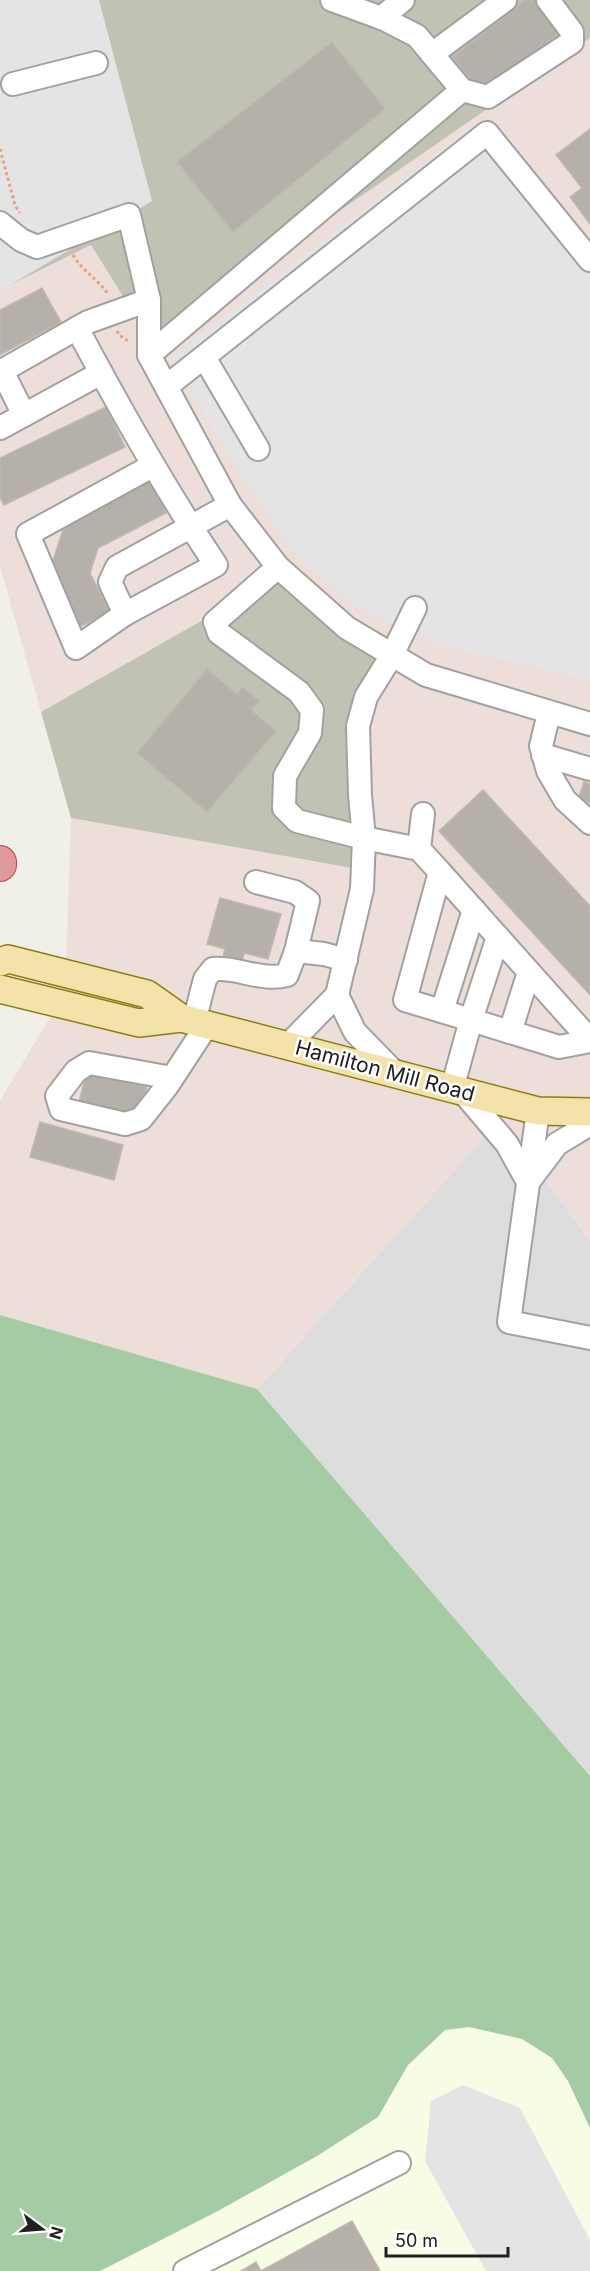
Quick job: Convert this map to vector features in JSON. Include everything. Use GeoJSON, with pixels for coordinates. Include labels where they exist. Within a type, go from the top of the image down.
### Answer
{"type":"FeatureCollection","features":[{"type":"Feature","properties":{"kind":"main road","name":"Hamilton Mill Road"},"geometry":{"type":"LineString","coordinates":[[0,962],[8,959],[147,994],[194,1022]]}},
{"type":"Feature","properties":{"kind":"main road","name":"Hamilton Mill Road"},"geometry":{"type":"LineString","coordinates":[[0,989],[139,1023],[194,1022],[538,1111],[590,1112]]}},
{"type":"Feature","properties":{"kind":"street"},"geometry":{"type":"LineString","coordinates":[[332,0],[381,18],[417,36],[462,90],[489,97],[572,42],[572,32],[548,0]]}},
{"type":"Feature","properties":{"kind":"street"},"geometry":{"type":"LineString","coordinates":[[381,18],[403,0]]}},
{"type":"Feature","properties":{"kind":"street"},"geometry":{"type":"LineString","coordinates":[[432,54],[505,0]]}},
{"type":"Feature","properties":{"kind":"street"},"geometry":{"type":"LineString","coordinates":[[13,84],[96,63]]}},
{"type":"Feature","properties":{"kind":"street"},"geometry":{"type":"LineString","coordinates":[[149,355],[462,90]]}},
{"type":"Feature","properties":{"kind":"street"},"geometry":{"type":"LineString","coordinates":[[489,97],[487,133],[590,260]]}},
{"type":"Feature","properties":{"kind":"street"},"geometry":{"type":"LineString","coordinates":[[166,386],[487,133]]}},
{"type":"Feature","properties":{"kind":"street"},"geometry":{"type":"LineString","coordinates":[[0,223],[21,240],[37,247],[129,215],[149,300],[149,355],[230,506],[278,567],[347,628],[426,675],[590,724]]}},
{"type":"Feature","properties":{"kind":"street"},"geometry":{"type":"LineString","coordinates":[[24,415],[1,372],[88,322],[149,300]]}},
{"type":"Feature","properties":{"kind":"street"},"geometry":{"type":"LineString","coordinates":[[77,328],[152,466],[216,565],[125,614],[76,648],[28,534],[152,466]]}},
{"type":"Feature","properties":{"kind":"street"},"geometry":{"type":"LineString","coordinates":[[204,357],[258,450]]}},
{"type":"Feature","properties":{"kind":"street"},"geometry":{"type":"LineString","coordinates":[[0,428],[101,373]]}},
{"type":"Feature","properties":{"kind":"street"},"geometry":{"type":"LineString","coordinates":[[125,614],[110,582],[117,567],[230,506]]}},
{"type":"Feature","properties":{"kind":"street"},"geometry":{"type":"LineString","coordinates":[[278,567],[215,622],[219,633],[299,692],[312,710],[310,733],[285,776],[284,808],[297,821],[419,849],[440,872],[590,1040],[559,1047],[405,1000],[440,872]]}},
{"type":"Feature","properties":{"kind":"street"},"geometry":{"type":"LineString","coordinates":[[287,1046],[337,995],[362,889],[364,838],[358,726],[366,697],[392,655],[415,608]]}},
{"type":"Feature","properties":{"kind":"street"},"geometry":{"type":"LineString","coordinates":[[549,713],[541,746],[548,771],[565,800],[590,823]]}},
{"type":"Feature","properties":{"kind":"street"},"geometry":{"type":"LineString","coordinates":[[543,755],[590,769]]}},
{"type":"Feature","properties":{"kind":"street"},"geometry":{"type":"LineString","coordinates":[[419,849],[423,814]]}},
{"type":"Feature","properties":{"kind":"street"},"geometry":{"type":"LineString","coordinates":[[172,1078],[194,1022],[205,979],[213,969],[226,968],[275,978],[287,975],[296,951],[308,901],[295,892],[256,882]]}},
{"type":"Feature","properties":{"kind":"street"},"geometry":{"type":"LineString","coordinates":[[442,1011],[474,910]]}},
{"type":"Feature","properties":{"kind":"street"},"geometry":{"type":"LineString","coordinates":[[498,937],[471,1020],[457,1090],[507,1144],[528,1182]]}},
{"type":"Feature","properties":{"kind":"street"},"geometry":{"type":"LineString","coordinates":[[296,951],[324,954],[346,960]]}},
{"type":"Feature","properties":{"kind":"street"},"geometry":{"type":"LineString","coordinates":[[510,1032],[529,972]]}},
{"type":"Feature","properties":{"kind":"street"},"geometry":{"type":"LineString","coordinates":[[337,995],[355,1032],[396,1074]]}},
{"type":"Feature","properties":{"kind":"street"},"geometry":{"type":"LineString","coordinates":[[538,1111],[509,1322],[590,1338]]}},
{"type":"Feature","properties":{"kind":"street"},"geometry":{"type":"LineString","coordinates":[[528,1182],[557,1144],[590,1124]]}},
{"type":"Feature","properties":{"kind":"street"},"geometry":{"type":"LineString","coordinates":[[184,2271],[399,2163]]}},
{"type":"Feature","properties":{"kind":"path"},"geometry":{"type":"LineString","coordinates":[[0,149],[15,205],[24,220]]}},
{"type":"Feature","properties":{"kind":"shaded area"},"geometry":{"type":"Polygon","coordinates":[[[0,0],[590,0],[590,38],[151,341],[91,245],[0,290],[0,0]]]}},
{"type":"Feature","properties":{"kind":"shaded area"},"geometry":{"type":"Polygon","coordinates":[[[0,0],[99,0],[152,201],[0,291],[0,0]]]}},
{"type":"Feature","properties":{"kind":"shaded area"},"geometry":{"type":"Polygon","coordinates":[[[590,38],[590,1241],[501,1119],[257,1389],[0,1315],[0,1101],[65,992],[71,818],[375,871],[358,752],[282,575],[41,712],[0,566],[0,290],[91,245],[151,340],[590,38]]]}},
{"type":"Feature","properties":{"kind":"shaded area"},"geometry":{"type":"Polygon","coordinates":[[[471,127],[590,267],[590,680],[440,645],[351,604],[291,549],[227,453],[172,357],[471,127]]]}},
{"type":"Feature","properties":{"kind":"shaded area"},"geometry":{"type":"Polygon","coordinates":[[[282,575],[392,659],[358,752],[375,872],[71,818],[41,712],[282,575]]]}},
{"type":"Feature","properties":{"kind":"shaded area"},"geometry":{"type":"Polygon","coordinates":[[[501,1119],[590,1241],[590,1776],[257,1389],[501,1119]]]}},
{"type":"Feature","properties":{"kind":"shaded area"},"geometry":{"type":"Polygon","coordinates":[[[469,2027],[522,2039],[553,2058],[568,2081],[590,2128],[590,2271],[100,2271],[216,2212],[317,2156],[378,2117],[408,2065],[445,2030],[469,2027]]]}},
{"type":"Feature","properties":{"kind":"shaded area"},"geometry":{"type":"Polygon","coordinates":[[[463,2085],[520,2108],[590,2240],[590,2271],[486,2271],[425,2161],[431,2101],[463,2085]]]}},
{"type":"Feature","properties":{"kind":"green space"},"geometry":{"type":"Polygon","coordinates":[[[0,1315],[257,1389],[590,1776],[590,2128],[568,2081],[552,2058],[522,2039],[469,2027],[445,2030],[408,2065],[378,2117],[317,2156],[216,2212],[100,2271],[0,2271],[0,1315]]]}},
{"type":"Feature","properties":{"kind":"building"},"geometry":{"type":"Polygon","coordinates":[[[525,0],[541,0],[564,29],[494,84],[472,81],[453,57],[525,0]]]}},
{"type":"Feature","properties":{"kind":"building"},"geometry":{"type":"Polygon","coordinates":[[[332,42],[385,109],[233,232],[177,162],[332,42]]]}},
{"type":"Feature","properties":{"kind":"building"},"geometry":{"type":"Polygon","coordinates":[[[590,129],[590,224],[570,197],[582,188],[556,155],[590,129]]]}},
{"type":"Feature","properties":{"kind":"building"},"geometry":{"type":"Polygon","coordinates":[[[42,288],[61,322],[0,355],[0,310],[42,288]]]}},
{"type":"Feature","properties":{"kind":"building"},"geometry":{"type":"Polygon","coordinates":[[[106,407],[125,447],[4,505],[0,497],[0,458],[106,407]]]}},
{"type":"Feature","properties":{"kind":"building"},"geometry":{"type":"Polygon","coordinates":[[[149,478],[166,513],[98,548],[90,573],[110,612],[75,629],[48,576],[66,521],[149,478]]]}},
{"type":"Feature","properties":{"kind":"building"},"geometry":{"type":"Polygon","coordinates":[[[207,669],[237,694],[243,687],[259,701],[251,710],[276,731],[207,812],[137,753],[207,669]]]}},
{"type":"Feature","properties":{"kind":"building"},"geometry":{"type":"Polygon","coordinates":[[[584,782],[590,784],[590,803],[578,800],[584,782]]]}},
{"type":"Feature","properties":{"kind":"building"},"geometry":{"type":"Polygon","coordinates":[[[483,790],[590,906],[590,995],[439,831],[483,790]]]}},
{"type":"Feature","properties":{"kind":"building"},"geometry":{"type":"Polygon","coordinates":[[[220,898],[281,914],[268,959],[244,953],[242,962],[223,957],[225,949],[207,944],[220,898]]]}},
{"type":"Feature","properties":{"kind":"building"},"geometry":{"type":"Polygon","coordinates":[[[87,1071],[147,1087],[138,1119],[79,1102],[87,1071]]]}},
{"type":"Feature","properties":{"kind":"building"},"geometry":{"type":"Polygon","coordinates":[[[40,1122],[123,1145],[114,1180],[30,1157],[40,1122]]]}},
{"type":"Feature","properties":{"kind":"building"},"geometry":{"type":"Polygon","coordinates":[[[352,2221],[380,2271],[261,2271],[352,2221]]]}},
{"type":"Feature","properties":{"kind":"building"},"geometry":{"type":"Polygon","coordinates":[[[256,2262],[261,2271],[241,2271],[256,2262]]]}}]}
